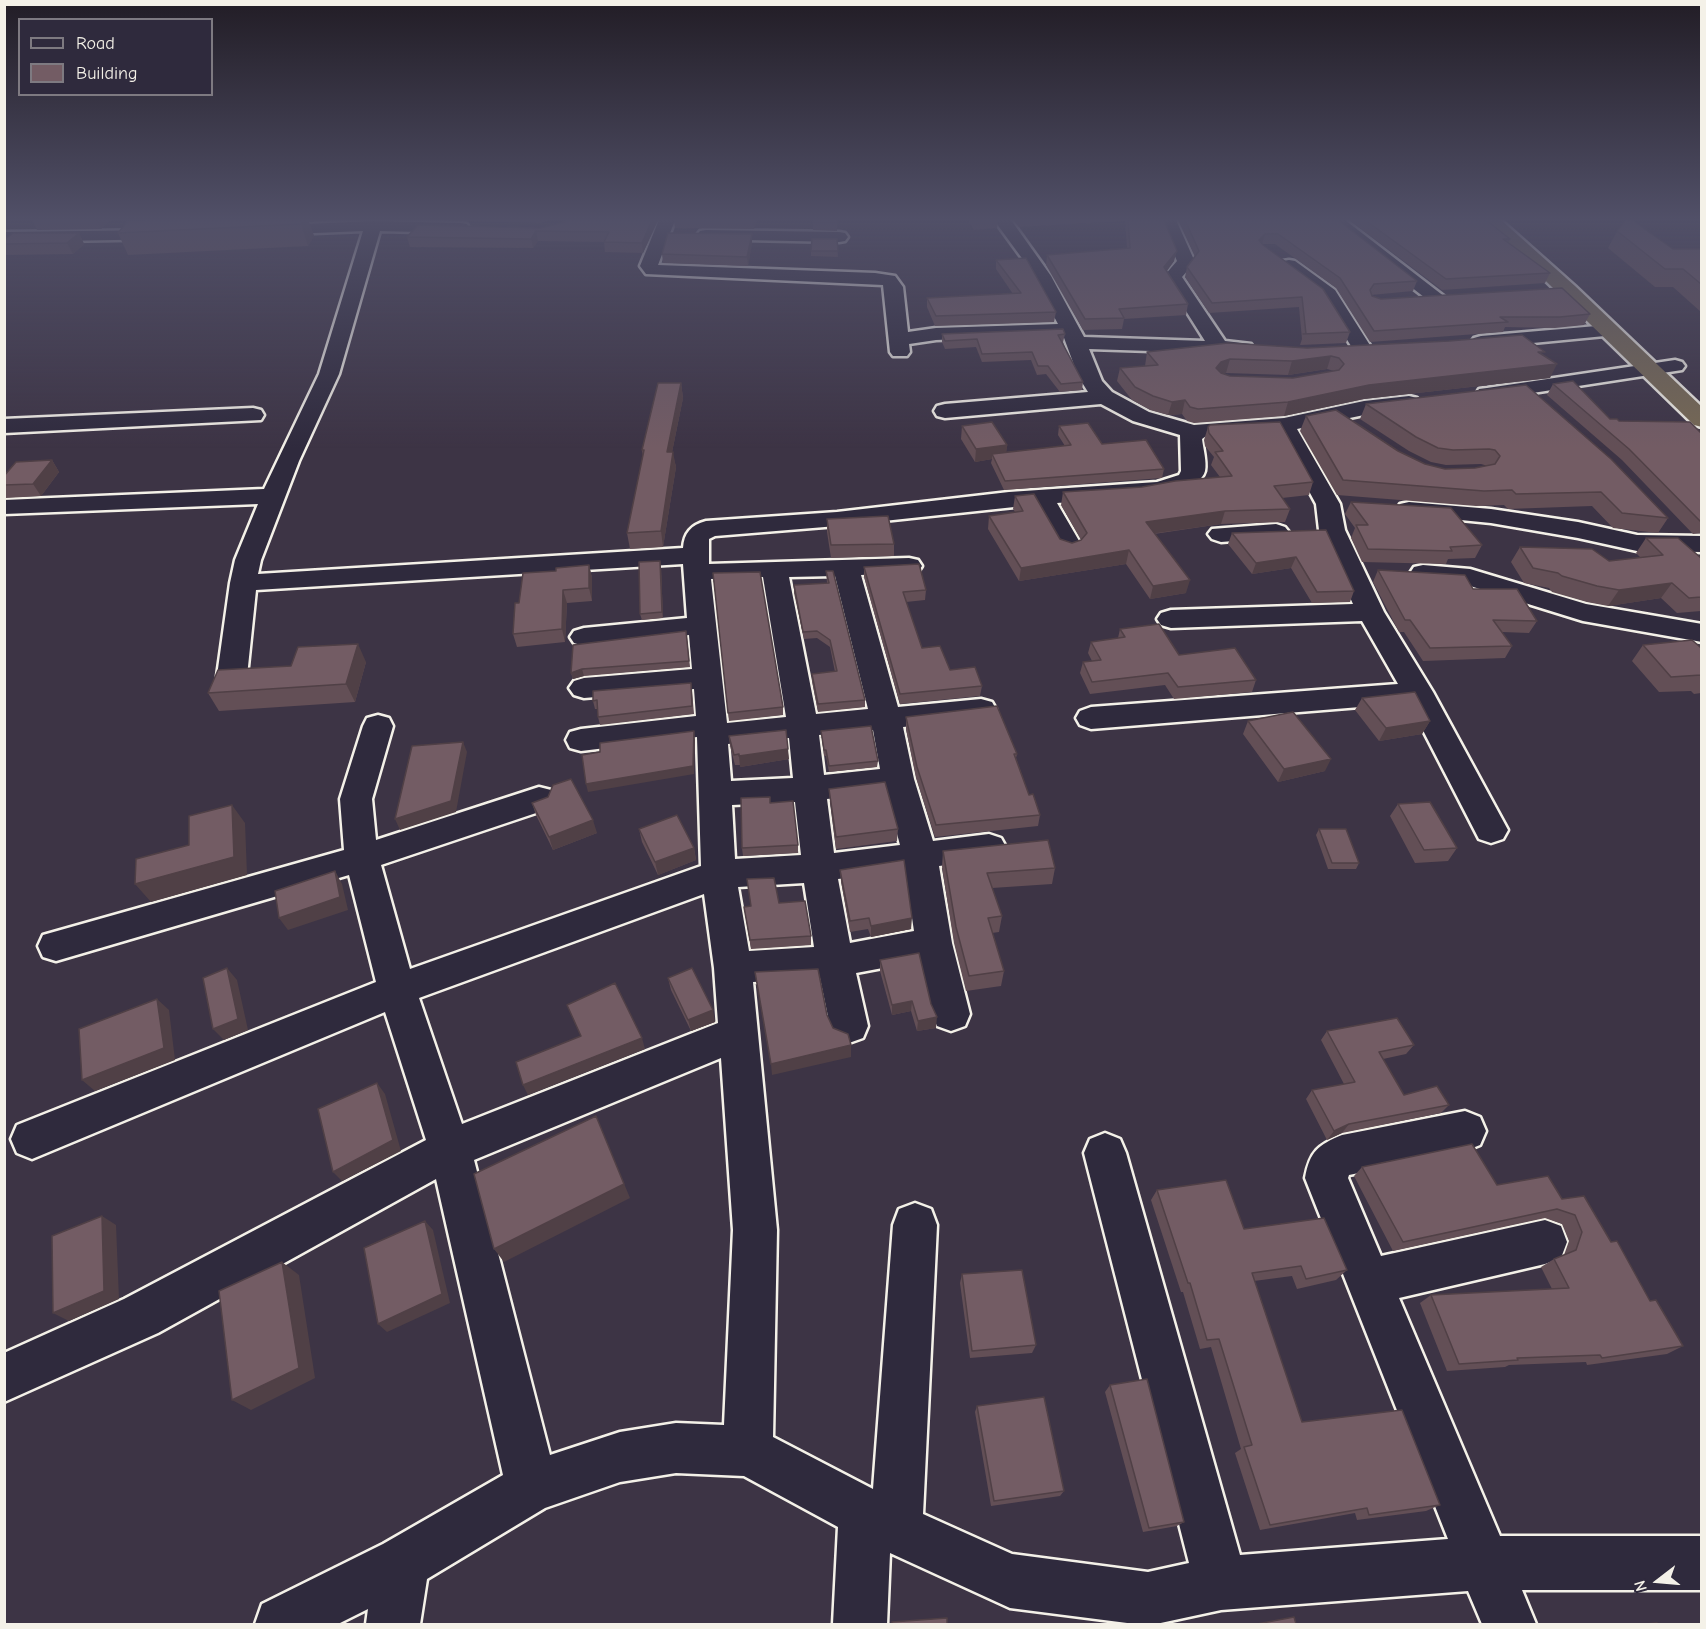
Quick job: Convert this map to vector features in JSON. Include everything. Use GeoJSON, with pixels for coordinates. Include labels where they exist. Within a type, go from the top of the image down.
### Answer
{"type":"FeatureCollection","features":[{"type":"Feature","properties":{"kind":"highway"},"geometry":{"type":"LineString","coordinates":[[1574,296],[1608,331],[1668,366],[1701,420]]}},
{"type":"Feature","properties":{"kind":"highway"},"geometry":{"type":"LineString","coordinates":[[1599,296],[1634,328]]}},
{"type":"Feature","properties":{"kind":"street"},"geometry":{"type":"LineString","coordinates":[[232,676],[243,583],[267,496],[287,461],[329,374],[351,296]]}},
{"type":"Feature","properties":{"kind":"street"},"geometry":{"type":"LineString","coordinates":[[895,296],[899,345],[936,334],[1074,336],[1261,350]]}},
{"type":"Feature","properties":{"kind":"street"},"geometry":{"type":"LineString","coordinates":[[1052,296],[1074,336],[1095,387],[1142,417],[1194,432],[1284,425],[1352,411],[1435,400]]}},
{"type":"Feature","properties":{"kind":"street"},"geometry":{"type":"LineString","coordinates":[[1186,296],[1219,346]]}},
{"type":"Feature","properties":{"kind":"street"},"geometry":{"type":"LineString","coordinates":[[1330,296],[1336,303],[1353,350],[1385,349]]}},
{"type":"Feature","properties":{"kind":"street"},"geometry":{"type":"LineString","coordinates":[[1412,298],[1455,296]]}},
{"type":"Feature","properties":{"kind":"street"},"geometry":{"type":"LineString","coordinates":[[1500,324],[1518,338]]}},
{"type":"Feature","properties":{"kind":"street"},"geometry":{"type":"LineString","coordinates":[[1465,344],[1608,331]]}},
{"type":"Feature","properties":{"kind":"street"},"geometry":{"type":"LineString","coordinates":[[1466,396],[1533,397],[1668,366]]}},
{"type":"Feature","properties":{"kind":"street"},"geometry":{"type":"LineString","coordinates":[[945,411],[1106,396]]}},
{"type":"Feature","properties":{"kind":"street"},"geometry":{"type":"LineString","coordinates":[[4,426],[254,415]]}},
{"type":"Feature","properties":{"kind":"street"},"geometry":{"type":"LineString","coordinates":[[1284,425],[1324,520],[1376,572],[1470,577],[1583,612],[1701,633]]}},
{"type":"Feature","properties":{"kind":"street"},"geometry":{"type":"LineString","coordinates":[[748,1451],[755,1230],[733,968],[719,874],[717,794],[696,564],[696,537],[706,529],[837,519],[1041,497],[1136,492],[1177,485],[1187,480],[1193,471],[1190,441],[1194,432]]}},
{"type":"Feature","properties":{"kind":"street"},"geometry":{"type":"LineString","coordinates":[[4,507],[267,496]]}},
{"type":"Feature","properties":{"kind":"street"},"geometry":{"type":"LineString","coordinates":[[1041,497],[1069,546]]}},
{"type":"Feature","properties":{"kind":"street"},"geometry":{"type":"LineString","coordinates":[[1387,507],[1491,516],[1578,530],[1637,543],[1693,544]]}},
{"type":"Feature","properties":{"kind":"street"},"geometry":{"type":"LineString","coordinates":[[1661,519],[1693,544]]}},
{"type":"Feature","properties":{"kind":"street"},"geometry":{"type":"LineString","coordinates":[[1221,534],[1324,520]]}},
{"type":"Feature","properties":{"kind":"street"},"geometry":{"type":"LineString","coordinates":[[243,583],[696,564],[775,569],[912,566]]}},
{"type":"Feature","properties":{"kind":"street"},"geometry":{"type":"LineString","coordinates":[[846,568],[886,719],[898,779],[920,854],[934,943],[951,1014]]}},
{"type":"Feature","properties":{"kind":"street"},"geometry":{"type":"LineString","coordinates":[[775,569],[777,591],[803,727],[819,868],[849,1026]]}},
{"type":"Feature","properties":{"kind":"street"},"geometry":{"type":"LineString","coordinates":[[1376,572],[1370,612],[1418,692],[1491,830]]}},
{"type":"Feature","properties":{"kind":"street"},"geometry":{"type":"LineString","coordinates":[[1171,619],[1370,612]]}},
{"type":"Feature","properties":{"kind":"street"},"geometry":{"type":"LineString","coordinates":[[584,637],[703,625]]}},
{"type":"Feature","properties":{"kind":"street"},"geometry":{"type":"LineString","coordinates":[[584,688],[706,678]]}},
{"type":"Feature","properties":{"kind":"street"},"geometry":{"type":"LineString","coordinates":[[1091,718],[1418,692]]}},
{"type":"Feature","properties":{"kind":"street"},"geometry":{"type":"LineString","coordinates":[[581,740],[712,730],[803,727],[986,708]]}},
{"type":"Feature","properties":{"kind":"street"},"geometry":{"type":"LineString","coordinates":[[378,726],[356,799],[362,858],[397,990],[450,1149],[532,1487]]}},
{"type":"Feature","properties":{"kind":"street"},"geometry":{"type":"LineString","coordinates":[[717,794],[809,789],[898,779]]}},
{"type":"Feature","properties":{"kind":"street"},"geometry":{"type":"LineString","coordinates":[[56,946],[362,858],[538,799]]}},
{"type":"Feature","properties":{"kind":"street"},"geometry":{"type":"LineString","coordinates":[[33,1139],[397,990],[719,874],[819,868],[1022,843]]}},
{"type":"Feature","properties":{"kind":"street"},"geometry":{"type":"LineString","coordinates":[[733,968],[835,961],[934,943]]}},
{"type":"Feature","properties":{"kind":"street"},"geometry":{"type":"LineString","coordinates":[[4,1378],[141,1316],[450,1149],[738,1033]]}},
{"type":"Feature","properties":{"kind":"street"},"geometry":{"type":"LineString","coordinates":[[1465,1131],[1342,1156],[1328,1166],[1326,1178],[1509,1624]]}},
{"type":"Feature","properties":{"kind":"street"},"geometry":{"type":"LineString","coordinates":[[1105,1153],[1221,1583]]}},
{"type":"Feature","properties":{"kind":"street"},"geometry":{"type":"LineString","coordinates":[[860,1624],[880,1520],[915,1225]]}},
{"type":"Feature","properties":{"kind":"street"},"geometry":{"type":"LineString","coordinates":[[1369,1282],[1545,1242]]}},
{"type":"Feature","properties":{"kind":"street"},"geometry":{"type":"LineString","coordinates":[[282,1624],[402,1563],[532,1487],[620,1457],[676,1448],[748,1451],[880,1520],[1010,1581],[1152,1612],[1221,1583],[1483,1563],[1701,1563]]}},
{"type":"Feature","properties":{"kind":"street"},"geometry":{"type":"LineString","coordinates":[[393,1624],[402,1563]]}},
{"type":"Feature","properties":{"kind":"building"},"geometry":{"type":"Polygon","coordinates":[[[1047,296],[1056,312],[936,316],[927,298],[1047,296]]]}},
{"type":"Feature","properties":{"kind":"building"},"geometry":{"type":"Polygon","coordinates":[[[1071,296],[1183,296],[1188,304],[1119,309],[1124,318],[1085,319],[1071,296]]]}},
{"type":"Feature","properties":{"kind":"building"},"geometry":{"type":"Polygon","coordinates":[[[1207,296],[1327,296],[1350,332],[1306,334],[1302,297],[1212,303],[1207,296]]]}},
{"type":"Feature","properties":{"kind":"building"},"geometry":{"type":"Polygon","coordinates":[[[1352,296],[1372,296],[1381,299],[1430,296],[1571,296],[1590,314],[1560,317],[1500,317],[1508,322],[1374,331],[1352,296]]]}},
{"type":"Feature","properties":{"kind":"building"},"geometry":{"type":"Polygon","coordinates":[[[1063,329],[1065,334],[1058,335],[1083,382],[1061,384],[1048,366],[1038,366],[1032,352],[982,354],[977,339],[945,341],[942,334],[1063,329]]]}},
{"type":"Feature","properties":{"kind":"building"},"geometry":{"type":"Polygon","coordinates":[[[1522,335],[1545,352],[1538,352],[1557,364],[1369,385],[1288,402],[1198,409],[1190,407],[1185,400],[1172,402],[1135,387],[1120,368],[1158,365],[1147,352],[1228,343],[1307,348],[1522,335]],[[1331,356],[1292,361],[1230,359],[1221,362],[1216,368],[1221,373],[1230,376],[1293,378],[1339,370],[1344,364],[1339,358],[1331,356]]]}},
{"type":"Feature","properties":{"kind":"building"},"geometry":{"type":"Polygon","coordinates":[[[1573,381],[1610,419],[1690,422],[1701,433],[1701,522],[1629,449],[1553,384],[1573,381]]]}},
{"type":"Feature","properties":{"kind":"building"},"geometry":{"type":"Polygon","coordinates":[[[658,383],[681,383],[667,452],[673,452],[661,531],[627,533],[644,450],[642,450],[658,383]]]}},
{"type":"Feature","properties":{"kind":"building"},"geometry":{"type":"Polygon","coordinates":[[[1526,385],[1611,459],[1668,518],[1622,513],[1601,492],[1516,494],[1512,490],[1484,491],[1343,480],[1306,416],[1336,410],[1398,451],[1425,464],[1445,469],[1475,468],[1495,464],[1500,456],[1495,450],[1489,449],[1438,448],[1416,437],[1366,404],[1526,385]]]}},
{"type":"Feature","properties":{"kind":"building"},"geometry":{"type":"Polygon","coordinates":[[[992,422],[1007,445],[976,449],[962,426],[992,422]]]}},
{"type":"Feature","properties":{"kind":"building"},"geometry":{"type":"Polygon","coordinates":[[[1280,422],[1313,482],[1274,486],[1290,509],[1225,511],[1146,522],[1190,580],[1153,586],[1129,550],[1021,568],[989,516],[1023,511],[1015,496],[1034,494],[1060,539],[1072,543],[1081,540],[1087,533],[1063,492],[1142,487],[1175,481],[1232,476],[1215,452],[1223,451],[1209,433],[1208,427],[1210,425],[1280,422]]]}},
{"type":"Feature","properties":{"kind":"building"},"geometry":{"type":"Polygon","coordinates":[[[1088,423],[1102,444],[1146,440],[1164,469],[1005,481],[992,454],[1071,445],[1059,426],[1088,423]]]}},
{"type":"Feature","properties":{"kind":"building"},"geometry":{"type":"Polygon","coordinates":[[[52,460],[33,484],[4,485],[4,476],[16,462],[52,460]]]}},
{"type":"Feature","properties":{"kind":"building"},"geometry":{"type":"Polygon","coordinates":[[[1351,502],[1451,508],[1482,545],[1450,547],[1452,551],[1368,549],[1356,525],[1368,525],[1351,502]]]}},
{"type":"Feature","properties":{"kind":"building"},"geometry":{"type":"Polygon","coordinates":[[[888,516],[894,544],[831,545],[827,519],[888,516]]]}},
{"type":"Feature","properties":{"kind":"building"},"geometry":{"type":"Polygon","coordinates":[[[1326,530],[1354,591],[1317,592],[1296,557],[1256,563],[1232,533],[1326,530]]]}},
{"type":"Feature","properties":{"kind":"building"},"geometry":{"type":"Polygon","coordinates":[[[1646,538],[1678,538],[1701,558],[1701,597],[1689,598],[1672,583],[1619,590],[1597,586],[1558,573],[1533,568],[1520,547],[1592,549],[1609,561],[1663,555],[1646,538]]]}},
{"type":"Feature","properties":{"kind":"building"},"geometry":{"type":"Polygon","coordinates":[[[660,561],[662,612],[640,614],[639,562],[660,561]]]}},
{"type":"Feature","properties":{"kind":"building"},"geometry":{"type":"Polygon","coordinates":[[[919,564],[926,590],[903,592],[922,648],[940,646],[950,670],[975,667],[982,686],[900,694],[864,567],[919,564]]]}},
{"type":"Feature","properties":{"kind":"building"},"geometry":{"type":"Polygon","coordinates":[[[589,565],[589,588],[563,590],[562,629],[513,634],[515,603],[519,603],[523,573],[556,571],[556,568],[589,565]]]}},
{"type":"Feature","properties":{"kind":"building"},"geometry":{"type":"Polygon","coordinates":[[[1378,570],[1465,575],[1473,589],[1517,589],[1537,621],[1493,620],[1512,646],[1430,648],[1410,620],[1405,620],[1378,570]]]}},
{"type":"Feature","properties":{"kind":"building"},"geometry":{"type":"Polygon","coordinates":[[[826,571],[833,571],[865,700],[818,704],[812,674],[837,671],[830,640],[817,631],[803,632],[794,585],[829,583],[826,571]]]}},
{"type":"Feature","properties":{"kind":"building"},"geometry":{"type":"Polygon","coordinates":[[[760,572],[783,707],[728,713],[713,573],[760,572]]]}},
{"type":"Feature","properties":{"kind":"building"},"geometry":{"type":"Polygon","coordinates":[[[1159,624],[1179,655],[1235,648],[1256,680],[1178,687],[1168,673],[1092,682],[1083,662],[1101,660],[1091,642],[1125,637],[1120,629],[1159,624]]]}},
{"type":"Feature","properties":{"kind":"building"},"geometry":{"type":"Polygon","coordinates":[[[686,631],[689,661],[582,669],[571,673],[573,645],[686,631]]]}},
{"type":"Feature","properties":{"kind":"building"},"geometry":{"type":"Polygon","coordinates":[[[1692,640],[1701,647],[1701,675],[1671,677],[1643,645],[1692,640]]]}},
{"type":"Feature","properties":{"kind":"building"},"geometry":{"type":"Polygon","coordinates":[[[358,644],[346,684],[208,693],[218,670],[291,666],[298,647],[358,644]]]}},
{"type":"Feature","properties":{"kind":"building"},"geometry":{"type":"Polygon","coordinates":[[[691,683],[692,706],[598,717],[597,700],[593,701],[593,691],[691,683]]]}},
{"type":"Feature","properties":{"kind":"building"},"geometry":{"type":"Polygon","coordinates":[[[1415,692],[1430,721],[1386,728],[1362,698],[1415,692]]]}},
{"type":"Feature","properties":{"kind":"building"},"geometry":{"type":"Polygon","coordinates":[[[997,706],[1017,754],[1014,754],[1029,795],[1033,794],[1040,815],[936,825],[917,767],[906,717],[997,706]]]}},
{"type":"Feature","properties":{"kind":"building"},"geometry":{"type":"Polygon","coordinates":[[[1293,712],[1331,759],[1284,769],[1248,721],[1293,712]]]}},
{"type":"Feature","properties":{"kind":"building"},"geometry":{"type":"Polygon","coordinates":[[[871,726],[878,761],[829,766],[821,731],[871,726]]]}},
{"type":"Feature","properties":{"kind":"building"},"geometry":{"type":"Polygon","coordinates":[[[786,730],[788,749],[734,755],[729,736],[786,730]]]}},
{"type":"Feature","properties":{"kind":"building"},"geometry":{"type":"Polygon","coordinates":[[[694,731],[693,766],[586,784],[582,755],[600,752],[600,743],[694,731]]]}},
{"type":"Feature","properties":{"kind":"building"},"geometry":{"type":"Polygon","coordinates":[[[463,742],[451,801],[395,819],[412,746],[463,742]]]}},
{"type":"Feature","properties":{"kind":"building"},"geometry":{"type":"Polygon","coordinates":[[[571,779],[593,820],[549,837],[532,803],[548,797],[553,785],[571,779]]]}},
{"type":"Feature","properties":{"kind":"building"},"geometry":{"type":"Polygon","coordinates":[[[885,782],[898,829],[836,837],[829,789],[885,782]]]}},
{"type":"Feature","properties":{"kind":"building"},"geometry":{"type":"Polygon","coordinates":[[[770,797],[770,803],[793,801],[798,845],[742,848],[741,798],[770,797]]]}},
{"type":"Feature","properties":{"kind":"building"},"geometry":{"type":"Polygon","coordinates":[[[1430,802],[1457,848],[1424,850],[1398,804],[1430,802]]]}},
{"type":"Feature","properties":{"kind":"building"},"geometry":{"type":"Polygon","coordinates":[[[232,805],[234,857],[135,884],[136,859],[189,845],[189,816],[232,805]]]}},
{"type":"Feature","properties":{"kind":"building"},"geometry":{"type":"Polygon","coordinates":[[[677,815],[694,848],[655,862],[639,829],[677,815]]]}},
{"type":"Feature","properties":{"kind":"building"},"geometry":{"type":"Polygon","coordinates":[[[1319,829],[1346,829],[1359,863],[1332,863],[1319,829]]]}},
{"type":"Feature","properties":{"kind":"building"},"geometry":{"type":"Polygon","coordinates":[[[1048,840],[1055,868],[987,873],[1002,916],[988,918],[1004,971],[969,976],[956,927],[943,851],[1048,840]]]}},
{"type":"Feature","properties":{"kind":"building"},"geometry":{"type":"Polygon","coordinates":[[[904,860],[912,918],[871,926],[869,918],[850,921],[840,870],[904,860]]]}},
{"type":"Feature","properties":{"kind":"building"},"geometry":{"type":"Polygon","coordinates":[[[335,871],[340,897],[279,918],[275,891],[335,871]]]}},
{"type":"Feature","properties":{"kind":"building"},"geometry":{"type":"Polygon","coordinates":[[[774,878],[779,903],[805,901],[811,936],[750,940],[744,907],[751,906],[747,879],[774,878]]]}},
{"type":"Feature","properties":{"kind":"building"},"geometry":{"type":"Polygon","coordinates":[[[919,953],[931,1004],[937,1017],[918,1021],[912,1001],[892,1005],[880,960],[919,953]]]}},
{"type":"Feature","properties":{"kind":"building"},"geometry":{"type":"Polygon","coordinates":[[[227,968],[238,1019],[213,1029],[203,978],[227,968]]]}},
{"type":"Feature","properties":{"kind":"building"},"geometry":{"type":"Polygon","coordinates":[[[692,968],[713,1010],[688,1020],[668,978],[692,968]]]}},
{"type":"Feature","properties":{"kind":"building"},"geometry":{"type":"Polygon","coordinates":[[[818,969],[827,1015],[833,1028],[848,1034],[851,1045],[771,1064],[755,972],[818,969]]]}},
{"type":"Feature","properties":{"kind":"building"},"geometry":{"type":"Polygon","coordinates":[[[615,983],[642,1038],[523,1085],[516,1062],[581,1036],[567,1005],[615,983]]]}},
{"type":"Feature","properties":{"kind":"building"},"geometry":{"type":"Polygon","coordinates":[[[157,999],[164,1048],[82,1080],[79,1029],[157,999]]]}},
{"type":"Feature","properties":{"kind":"building"},"geometry":{"type":"Polygon","coordinates":[[[1397,1018],[1414,1045],[1379,1052],[1404,1095],[1437,1086],[1449,1105],[1349,1124],[1334,1131],[1312,1090],[1355,1082],[1327,1031],[1397,1018]]]}},
{"type":"Feature","properties":{"kind":"building"},"geometry":{"type":"Polygon","coordinates":[[[377,1083],[393,1140],[333,1172],[318,1109],[377,1083]]]}},
{"type":"Feature","properties":{"kind":"building"},"geometry":{"type":"Polygon","coordinates":[[[596,1116],[624,1184],[494,1249],[474,1174],[596,1116]]]}},
{"type":"Feature","properties":{"kind":"building"},"geometry":{"type":"Polygon","coordinates":[[[1472,1144],[1497,1185],[1548,1176],[1562,1199],[1584,1196],[1611,1242],[1617,1241],[1650,1301],[1656,1300],[1683,1346],[1602,1358],[1600,1355],[1517,1358],[1518,1360],[1459,1364],[1431,1295],[1569,1288],[1554,1259],[1576,1250],[1582,1232],[1575,1215],[1557,1209],[1403,1242],[1362,1167],[1472,1144]]]}},
{"type":"Feature","properties":{"kind":"building"},"geometry":{"type":"Polygon","coordinates":[[[1226,1180],[1244,1229],[1324,1218],[1347,1270],[1306,1279],[1301,1266],[1252,1273],[1302,1422],[1402,1410],[1440,1505],[1369,1515],[1367,1508],[1270,1525],[1244,1447],[1252,1445],[1219,1339],[1207,1340],[1190,1283],[1188,1283],[1157,1190],[1226,1180]]]}},
{"type":"Feature","properties":{"kind":"building"},"geometry":{"type":"Polygon","coordinates":[[[102,1216],[104,1291],[53,1313],[52,1236],[102,1216]]]}},
{"type":"Feature","properties":{"kind":"building"},"geometry":{"type":"Polygon","coordinates":[[[425,1221],[442,1294],[378,1324],[364,1248],[425,1221]]]}},
{"type":"Feature","properties":{"kind":"building"},"geometry":{"type":"Polygon","coordinates":[[[282,1262],[299,1368],[232,1400],[219,1291],[282,1262]]]}},
{"type":"Feature","properties":{"kind":"building"},"geometry":{"type":"Polygon","coordinates":[[[1022,1270],[1036,1345],[972,1351],[962,1274],[1022,1270]]]}},
{"type":"Feature","properties":{"kind":"building"},"geometry":{"type":"Polygon","coordinates":[[[1147,1379],[1184,1522],[1149,1528],[1110,1385],[1147,1379]]]}},
{"type":"Feature","properties":{"kind":"building"},"geometry":{"type":"Polygon","coordinates":[[[1044,1397],[1064,1491],[994,1501],[977,1406],[1044,1397]]]}},
{"type":"Feature","properties":{"kind":"building"},"geometry":{"type":"Polygon","coordinates":[[[1294,1617],[1296,1624],[1257,1624],[1294,1617]]]}},
{"type":"Feature","properties":{"kind":"building"},"geometry":{"type":"Polygon","coordinates":[[[947,1618],[947,1624],[892,1624],[892,1622],[947,1618]]]}}]}
